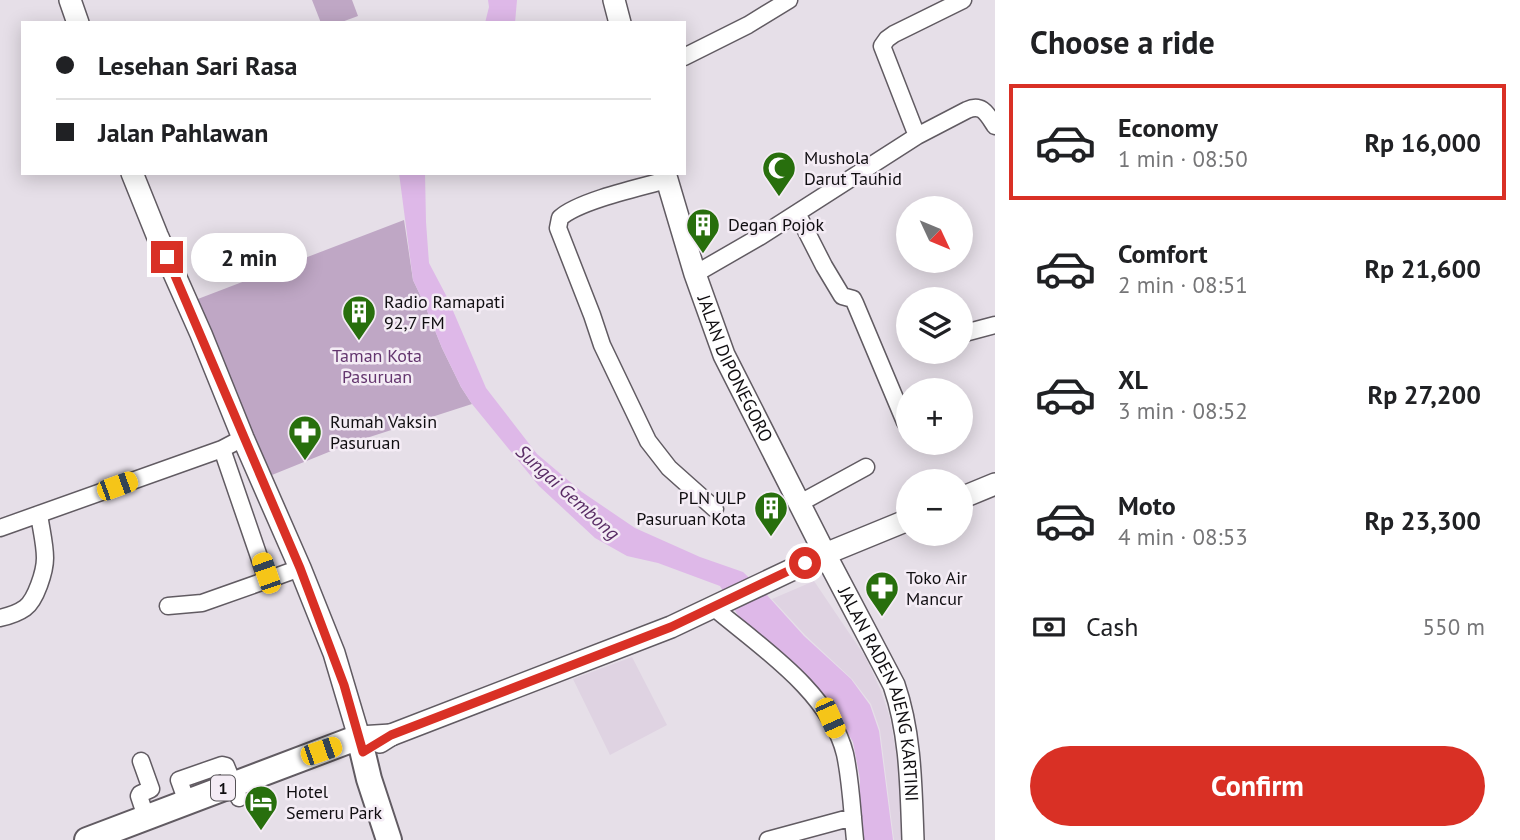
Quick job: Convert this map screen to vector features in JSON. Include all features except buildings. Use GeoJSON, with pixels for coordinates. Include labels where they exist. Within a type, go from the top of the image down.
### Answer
{"type":"FeatureCollection","features":[{"type":"Feature","properties":{"kind":"highway","name":"1"},"geometry":{"type":"LineString","coordinates":[[108,838],[361,744]]}},
{"type":"Feature","properties":{"kind":"highway"},"geometry":{"type":"LineString","coordinates":[[361,744],[369,779],[389,840]]}},
{"type":"Feature","properties":{"kind":"highway","name":"1"},"geometry":{"type":"LineString","coordinates":[[108,838],[146,817],[183,791],[237,791]]}},
{"type":"Feature","properties":{"kind":"main road"},"geometry":{"type":"LineString","coordinates":[[70,0],[77,21]]}},
{"type":"Feature","properties":{"kind":"main road"},"geometry":{"type":"LineString","coordinates":[[614,0],[619,21]]}},
{"type":"Feature","properties":{"kind":"main road"},"geometry":{"type":"LineString","coordinates":[[133,175],[300,568],[334,653],[361,744],[391,735],[671,627],[825,554],[896,525]]}},
{"type":"Feature","properties":{"kind":"main road","name":"JALAN DIPONEGORO"},"geometry":{"type":"LineString","coordinates":[[666,176],[695,274],[724,355],[825,554]]}},
{"type":"Feature","properties":{"kind":"main road"},"geometry":{"type":"LineString","coordinates":[[973,493],[995,484]]}},
{"type":"Feature","properties":{"kind":"main road","name":"JALAN RADEN AJENG KARTINI"},"geometry":{"type":"LineString","coordinates":[[825,554],[899,699],[910,770],[913,840]]}},
{"type":"Feature","properties":{"kind":"street"},"geometry":{"type":"LineString","coordinates":[[686,56],[748,25],[789,0]]}},
{"type":"Feature","properties":{"kind":"street"},"geometry":{"type":"LineString","coordinates":[[917,136],[882,46],[894,34],[963,0]]}},
{"type":"Feature","properties":{"kind":"street"},"geometry":{"type":"LineString","coordinates":[[695,274],[917,136],[973,107],[986,113],[995,126]]}},
{"type":"Feature","properties":{"kind":"street"},"geometry":{"type":"LineString","coordinates":[[666,176],[573,209],[560,218],[558,228],[601,345],[648,441],[668,468],[715,509]]}},
{"type":"Feature","properties":{"kind":"street"},"geometry":{"type":"LineString","coordinates":[[797,213],[842,296],[853,299],[896,401]]}},
{"type":"Feature","properties":{"kind":"street"},"geometry":{"type":"LineString","coordinates":[[973,331],[995,325]]}},
{"type":"Feature","properties":{"kind":"street"},"geometry":{"type":"LineString","coordinates":[[0,528],[222,449],[243,438]]}},
{"type":"Feature","properties":{"kind":"street"},"geometry":{"type":"LineString","coordinates":[[222,449],[267,580]]}},
{"type":"Feature","properties":{"kind":"street"},"geometry":{"type":"LineString","coordinates":[[800,503],[866,467]]}},
{"type":"Feature","properties":{"kind":"street"},"geometry":{"type":"LineString","coordinates":[[0,618],[26,608],[39,585],[45,555],[38,514]]}},
{"type":"Feature","properties":{"kind":"street"},"geometry":{"type":"LineString","coordinates":[[168,606],[202,603],[300,568]]}},
{"type":"Feature","properties":{"kind":"street"},"geometry":{"type":"LineString","coordinates":[[718,605],[805,686],[830,718],[844,751],[852,797],[855,840]]}},
{"type":"Feature","properties":{"kind":"street"},"geometry":{"type":"LineString","coordinates":[[141,761],[151,789]]}},
{"type":"Feature","properties":{"kind":"street"},"geometry":{"type":"LineString","coordinates":[[146,817],[139,794],[151,789],[183,791]]}},
{"type":"Feature","properties":{"kind":"street"},"geometry":{"type":"LineString","coordinates":[[768,840],[853,817]]}},
{"type":"Feature","properties":{"kind":"shaded area"},"geometry":{"type":"Polygon","coordinates":[[[814,581],[866,658],[881,691],[890,718],[897,759],[905,840],[894,840],[880,730],[871,704],[852,679],[805,635],[772,599],[814,581]]]}},
{"type":"Feature","properties":{"kind":"shaded area"},"geometry":{"type":"Polygon","coordinates":[[[632,657],[667,725],[610,755],[573,679],[632,657]]]}},
{"type":"Feature","properties":{"kind":"green space"},"geometry":{"type":"Polygon","coordinates":[[[312,0],[352,0],[358,16],[344,21],[320,21],[312,0]]]}},
{"type":"Feature","properties":{"kind":"green space","name":"Taman Kota Pasuruan"},"geometry":{"type":"Polygon","coordinates":[[[404,220],[413,280],[442,348],[472,404],[351,443],[262,479],[190,302],[404,220]]]}},
{"type":"Feature","properties":{"kind":"water"},"geometry":{"type":"Polygon","coordinates":[[[488,0],[517,0],[515,21],[486,21],[488,0]]]}},
{"type":"Feature","properties":{"kind":"water","name":"Sungai Gembong"},"geometry":{"type":"Polygon","coordinates":[[[399,175],[425,175],[429,263],[448,299],[486,388],[537,454],[582,492],[635,528],[700,557],[743,572],[804,636],[851,679],[870,705],[879,731],[893,840],[860,840],[860,779],[853,742],[831,706],[797,668],[744,625],[720,586],[658,563],[627,556],[595,538],[539,486],[461,387],[413,280],[399,175]]]}},
{"type":"Feature","properties":{"kind":"place","name":"Mushola Darut Tauhid"},"geometry":{"type":"Point","coordinates":[779,198]}},
{"type":"Feature","properties":{"kind":"place","name":"Degan Pojok"},"geometry":{"type":"Point","coordinates":[703,255]}},
{"type":"Feature","properties":{"kind":"place","name":"Radio Ramapati 92,7 FM"},"geometry":{"type":"Point","coordinates":[359,342]}},
{"type":"Feature","properties":{"kind":"place","name":"Rumah Vaksin Pasuruan"},"geometry":{"type":"Point","coordinates":[305,462]}},
{"type":"Feature","properties":{"kind":"place","name":"PLN ULP Pasuruan Kota"},"geometry":{"type":"Point","coordinates":[771,538]}},
{"type":"Feature","properties":{"kind":"place","name":"Toko Air Mancur"},"geometry":{"type":"Point","coordinates":[882,618]}},
{"type":"Feature","properties":{"kind":"place","name":"Hotel Semeru Park"},"geometry":{"type":"Point","coordinates":[261,832]}},
{"type":"Feature","properties":{"kind":"route"},"geometry":{"type":"LineString","coordinates":[[167,257],[334,653],[363,752],[391,735],[671,627],[805,563]]}}]}
